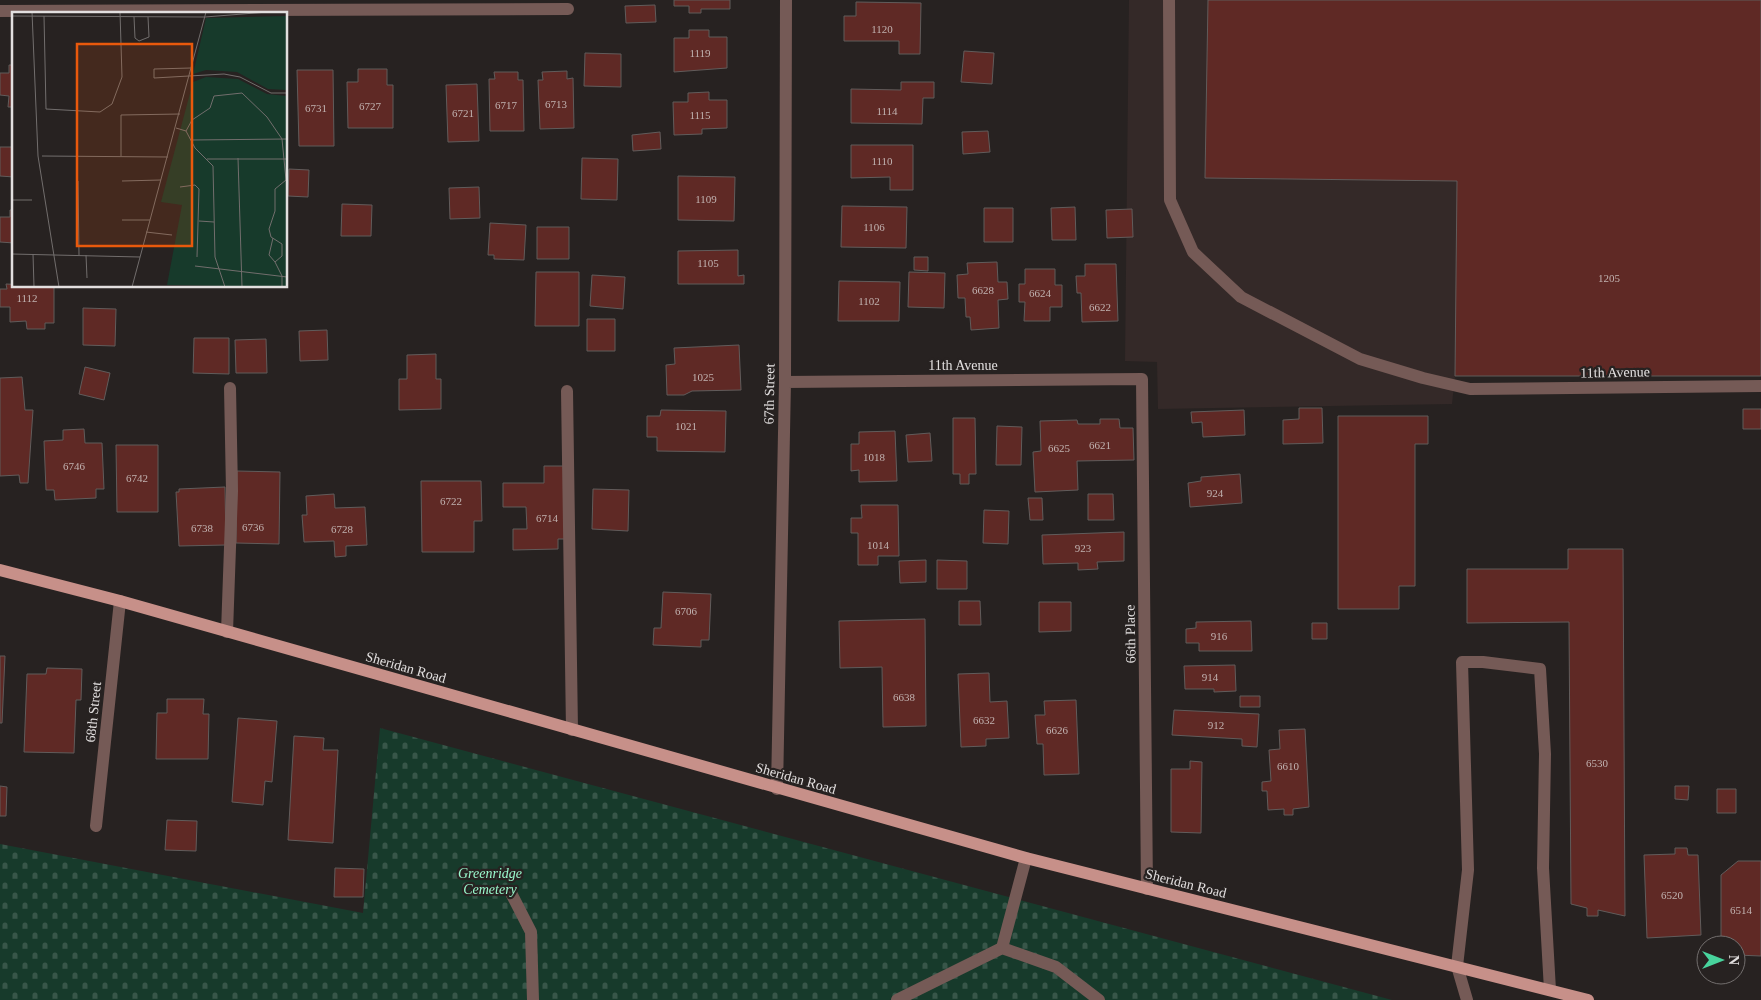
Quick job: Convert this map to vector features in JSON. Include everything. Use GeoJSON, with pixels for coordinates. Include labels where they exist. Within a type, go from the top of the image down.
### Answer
{"type":"FeatureCollection","features":[{"type":"Feature","properties":{"kind":"main road","name":"Sheridan Road"},"geometry":{"type":"LineString","coordinates":[[0,570],[120,601],[1026,858],[1588,1000]]}},
{"type":"Feature","properties":{"kind":"street","name":"67th Street"},"geometry":{"type":"LineString","coordinates":[[777,788],[785,382],[786,0]]}},
{"type":"Feature","properties":{"kind":"street","name":"11th Avenue"},"geometry":{"type":"LineString","coordinates":[[1169,0],[1170,200],[1193,252],[1241,297],[1360,359],[1423,378],[1470,389],[1761,386]]}},
{"type":"Feature","properties":{"kind":"street"},"geometry":{"type":"LineString","coordinates":[[0,11],[568,9]]}},
{"type":"Feature","properties":{"kind":"street","name":"11th Avenue"},"geometry":{"type":"LineString","coordinates":[[785,382],[1142,379]]}},
{"type":"Feature","properties":{"kind":"street","name":"66th Place"},"geometry":{"type":"LineString","coordinates":[[1142,379],[1147,889]]}},
{"type":"Feature","properties":{"kind":"street"},"geometry":{"type":"LineString","coordinates":[[227,632],[232,491],[230,388]]}},
{"type":"Feature","properties":{"kind":"street"},"geometry":{"type":"LineString","coordinates":[[567,391],[572,730]]}},
{"type":"Feature","properties":{"kind":"street","name":"68th Street"},"geometry":{"type":"LineString","coordinates":[[96,826],[120,601]]}},
{"type":"Feature","properties":{"kind":"street"},"geometry":{"type":"LineString","coordinates":[[1467,1000],[1457,966],[1468,870],[1462,662],[1483,662],[1540,669],[1544,754],[1543,868],[1550,990]]}},
{"type":"Feature","properties":{"kind":"street"},"geometry":{"type":"LineString","coordinates":[[897,1000],[925,994],[1002,948],[1026,858]]}},
{"type":"Feature","properties":{"kind":"street"},"geometry":{"type":"LineString","coordinates":[[510,891],[530,932],[533,1000]]}},
{"type":"Feature","properties":{"kind":"street"},"geometry":{"type":"LineString","coordinates":[[1002,948],[1056,967],[1099,1000]]}},
{"type":"Feature","properties":{"kind":"shaded area"},"geometry":{"type":"Polygon","coordinates":[[[1129,0],[1761,0],[1761,376],[1455,376],[1452,404],[1158,409],[1157,362],[1125,361],[1129,0]]]}},
{"type":"Feature","properties":{"kind":"green space","name":"Greenridge Cemetery"},"geometry":{"type":"Polygon","coordinates":[[[380,728],[1392,1000],[0,1000],[0,844],[363,913],[380,728]]]}},
{"type":"Feature","properties":{"kind":"building"},"geometry":{"type":"Polygon","coordinates":[[[674,0],[730,0],[730,9],[701,9],[701,13],[689,13],[689,6],[674,6],[674,0]]]}},
{"type":"Feature","properties":{"kind":"building"},"geometry":{"type":"Polygon","coordinates":[[[1208,0],[1761,0],[1761,376],[1455,376],[1457,181],[1205,178],[1208,0]]]}},
{"type":"Feature","properties":{"kind":"building"},"geometry":{"type":"Polygon","coordinates":[[[856,2],[921,3],[920,54],[899,54],[899,41],[844,41],[844,16],[856,16],[856,2]]]}},
{"type":"Feature","properties":{"kind":"building"},"geometry":{"type":"Polygon","coordinates":[[[655,5],[656,22],[626,23],[625,6],[655,5]]]}},
{"type":"Feature","properties":{"kind":"building"},"geometry":{"type":"Polygon","coordinates":[[[689,30],[709,30],[709,37],[727,37],[727,68],[674,72],[674,38],[689,38],[689,30]]]}},
{"type":"Feature","properties":{"kind":"building"},"geometry":{"type":"Polygon","coordinates":[[[964,51],[994,53],[992,84],[961,82],[964,51]]]}},
{"type":"Feature","properties":{"kind":"building"},"geometry":{"type":"Polygon","coordinates":[[[585,53],[621,54],[621,87],[584,86],[585,53]]]}},
{"type":"Feature","properties":{"kind":"building"},"geometry":{"type":"Polygon","coordinates":[[[9,65],[12,65],[12,107],[8,107],[9,96],[0,95],[0,73],[9,73],[9,65]]]}},
{"type":"Feature","properties":{"kind":"building"},"geometry":{"type":"Polygon","coordinates":[[[358,69],[387,69],[387,85],[393,85],[393,128],[348,128],[347,82],[358,82],[358,69]]]}},
{"type":"Feature","properties":{"kind":"building"},"geometry":{"type":"Polygon","coordinates":[[[297,70],[333,70],[334,146],[299,146],[297,70]]]}},
{"type":"Feature","properties":{"kind":"building"},"geometry":{"type":"Polygon","coordinates":[[[567,71],[567,79],[573,78],[574,128],[540,129],[538,80],[543,80],[542,72],[567,71]]]}},
{"type":"Feature","properties":{"kind":"building"},"geometry":{"type":"Polygon","coordinates":[[[494,72],[518,72],[518,80],[523,80],[524,131],[490,131],[489,79],[495,79],[494,72]]]}},
{"type":"Feature","properties":{"kind":"building"},"geometry":{"type":"Polygon","coordinates":[[[901,82],[934,82],[934,98],[923,98],[922,124],[851,123],[851,89],[901,90],[901,82]]]}},
{"type":"Feature","properties":{"kind":"building"},"geometry":{"type":"Polygon","coordinates":[[[477,84],[479,141],[448,142],[446,85],[477,84]]]}},
{"type":"Feature","properties":{"kind":"building"},"geometry":{"type":"Polygon","coordinates":[[[709,92],[709,100],[727,100],[727,128],[702,129],[702,134],[674,135],[673,102],[688,102],[688,93],[709,92]]]}},
{"type":"Feature","properties":{"kind":"building"},"geometry":{"type":"Polygon","coordinates":[[[988,131],[990,152],[963,154],[962,132],[988,131]]]}},
{"type":"Feature","properties":{"kind":"building"},"geometry":{"type":"Polygon","coordinates":[[[660,132],[661,149],[633,151],[632,135],[660,132]]]}},
{"type":"Feature","properties":{"kind":"building"},"geometry":{"type":"Polygon","coordinates":[[[851,145],[913,145],[913,190],[890,190],[890,177],[851,178],[851,145]]]}},
{"type":"Feature","properties":{"kind":"building"},"geometry":{"type":"Polygon","coordinates":[[[0,147],[12,147],[12,177],[0,176],[0,147]]]}},
{"type":"Feature","properties":{"kind":"building"},"geometry":{"type":"Polygon","coordinates":[[[582,158],[618,159],[617,200],[581,199],[582,158]]]}},
{"type":"Feature","properties":{"kind":"building"},"geometry":{"type":"Polygon","coordinates":[[[289,169],[309,170],[308,197],[288,196],[289,169]]]}},
{"type":"Feature","properties":{"kind":"building"},"geometry":{"type":"Polygon","coordinates":[[[678,176],[735,177],[734,221],[678,220],[678,176]]]}},
{"type":"Feature","properties":{"kind":"building"},"geometry":{"type":"Polygon","coordinates":[[[479,187],[480,218],[450,219],[449,188],[479,187]]]}},
{"type":"Feature","properties":{"kind":"building"},"geometry":{"type":"Polygon","coordinates":[[[342,204],[372,205],[371,236],[341,236],[342,204]]]}},
{"type":"Feature","properties":{"kind":"building"},"geometry":{"type":"Polygon","coordinates":[[[842,206],[907,207],[906,248],[841,247],[842,206]]]}},
{"type":"Feature","properties":{"kind":"building"},"geometry":{"type":"Polygon","coordinates":[[[1075,207],[1076,240],[1052,240],[1051,208],[1075,207]]]}},
{"type":"Feature","properties":{"kind":"building"},"geometry":{"type":"Polygon","coordinates":[[[984,208],[1013,208],[1013,242],[984,242],[984,208]]]}},
{"type":"Feature","properties":{"kind":"building"},"geometry":{"type":"Polygon","coordinates":[[[1132,209],[1133,237],[1107,238],[1106,210],[1132,209]]]}},
{"type":"Feature","properties":{"kind":"building"},"geometry":{"type":"Polygon","coordinates":[[[10,210],[12,210],[12,243],[0,242],[0,217],[10,217],[10,210]]]}},
{"type":"Feature","properties":{"kind":"building"},"geometry":{"type":"Polygon","coordinates":[[[490,223],[526,225],[524,260],[494,259],[494,255],[488,255],[490,223]]]}},
{"type":"Feature","properties":{"kind":"building"},"geometry":{"type":"Polygon","coordinates":[[[537,227],[569,227],[569,259],[537,259],[537,227]]]}},
{"type":"Feature","properties":{"kind":"building"},"geometry":{"type":"Polygon","coordinates":[[[738,250],[738,276],[744,275],[744,284],[678,284],[678,251],[738,250]]]}},
{"type":"Feature","properties":{"kind":"building"},"geometry":{"type":"Polygon","coordinates":[[[914,257],[928,257],[928,271],[914,270],[914,257]]]}},
{"type":"Feature","properties":{"kind":"building"},"geometry":{"type":"Polygon","coordinates":[[[997,262],[998,282],[1007,282],[1008,299],[998,300],[999,328],[971,330],[970,317],[966,317],[965,298],[958,298],[957,275],[968,274],[967,263],[997,262]]]}},
{"type":"Feature","properties":{"kind":"building"},"geometry":{"type":"Polygon","coordinates":[[[1085,264],[1116,264],[1118,321],[1082,322],[1081,293],[1077,293],[1076,276],[1085,276],[1085,264]]]}},
{"type":"Feature","properties":{"kind":"building"},"geometry":{"type":"Polygon","coordinates":[[[1025,269],[1055,269],[1055,285],[1062,285],[1062,307],[1050,307],[1050,321],[1024,321],[1025,302],[1019,302],[1019,284],[1025,284],[1025,269]]]}},
{"type":"Feature","properties":{"kind":"building"},"geometry":{"type":"Polygon","coordinates":[[[536,272],[579,272],[579,326],[535,326],[536,272]]]}},
{"type":"Feature","properties":{"kind":"building"},"geometry":{"type":"Polygon","coordinates":[[[909,272],[945,273],[944,308],[908,307],[909,272]]]}},
{"type":"Feature","properties":{"kind":"building"},"geometry":{"type":"Polygon","coordinates":[[[592,275],[625,277],[623,309],[590,306],[592,275]]]}},
{"type":"Feature","properties":{"kind":"building"},"geometry":{"type":"Polygon","coordinates":[[[839,281],[900,282],[899,321],[838,321],[839,281]]]}},
{"type":"Feature","properties":{"kind":"building"},"geometry":{"type":"Polygon","coordinates":[[[6,284],[12,284],[12,288],[54,288],[54,323],[45,323],[45,329],[27,329],[26,321],[10,322],[10,307],[0,307],[0,289],[7,289],[6,284]]]}},
{"type":"Feature","properties":{"kind":"building"},"geometry":{"type":"Polygon","coordinates":[[[83,308],[116,309],[115,346],[83,345],[83,308]]]}},
{"type":"Feature","properties":{"kind":"building"},"geometry":{"type":"Polygon","coordinates":[[[587,319],[615,319],[615,351],[587,351],[587,319]]]}},
{"type":"Feature","properties":{"kind":"building"},"geometry":{"type":"Polygon","coordinates":[[[327,330],[328,360],[300,361],[299,331],[327,330]]]}},
{"type":"Feature","properties":{"kind":"building"},"geometry":{"type":"Polygon","coordinates":[[[194,338],[229,338],[229,374],[193,373],[194,338]]]}},
{"type":"Feature","properties":{"kind":"building"},"geometry":{"type":"Polygon","coordinates":[[[266,339],[267,373],[236,373],[235,340],[266,339]]]}},
{"type":"Feature","properties":{"kind":"building"},"geometry":{"type":"Polygon","coordinates":[[[739,345],[741,390],[692,391],[684,395],[667,395],[666,365],[675,364],[674,348],[739,345]]]}},
{"type":"Feature","properties":{"kind":"building"},"geometry":{"type":"Polygon","coordinates":[[[436,354],[436,379],[441,379],[441,409],[399,410],[399,379],[407,379],[407,355],[436,354]]]}},
{"type":"Feature","properties":{"kind":"building"},"geometry":{"type":"Polygon","coordinates":[[[85,367],[110,373],[104,400],[79,394],[85,367]]]}},
{"type":"Feature","properties":{"kind":"building"},"geometry":{"type":"Polygon","coordinates":[[[22,377],[25,410],[33,410],[28,483],[20,483],[19,475],[0,476],[0,378],[22,377]]]}},
{"type":"Feature","properties":{"kind":"building"},"geometry":{"type":"Polygon","coordinates":[[[1299,408],[1322,408],[1323,443],[1283,444],[1283,420],[1299,419],[1299,408]]]}},
{"type":"Feature","properties":{"kind":"building"},"geometry":{"type":"Polygon","coordinates":[[[1743,409],[1761,409],[1761,429],[1743,429],[1743,409]]]}},
{"type":"Feature","properties":{"kind":"building"},"geometry":{"type":"Polygon","coordinates":[[[661,410],[726,411],[725,452],[657,451],[657,437],[647,437],[647,416],[660,416],[661,410]]]}},
{"type":"Feature","properties":{"kind":"building"},"geometry":{"type":"Polygon","coordinates":[[[1244,410],[1245,435],[1203,437],[1202,422],[1192,423],[1191,412],[1244,410]]]}},
{"type":"Feature","properties":{"kind":"building"},"geometry":{"type":"Polygon","coordinates":[[[1338,416],[1428,416],[1428,444],[1415,444],[1415,586],[1399,586],[1399,609],[1338,609],[1338,416]]]}},
{"type":"Feature","properties":{"kind":"building"},"geometry":{"type":"Polygon","coordinates":[[[953,418],[975,418],[976,474],[969,474],[969,484],[960,484],[960,474],[953,474],[953,418]]]}},
{"type":"Feature","properties":{"kind":"building"},"geometry":{"type":"Polygon","coordinates":[[[1100,419],[1119,419],[1120,428],[1133,428],[1134,460],[1077,461],[1078,490],[1035,492],[1033,452],[1041,451],[1040,421],[1077,420],[1078,424],[1100,424],[1100,419]]]}},
{"type":"Feature","properties":{"kind":"building"},"geometry":{"type":"Polygon","coordinates":[[[997,426],[1022,427],[1021,465],[996,465],[997,426]]]}},
{"type":"Feature","properties":{"kind":"building"},"geometry":{"type":"Polygon","coordinates":[[[84,429],[85,443],[102,443],[104,489],[96,489],[96,498],[55,500],[54,490],[46,490],[44,441],[63,440],[63,430],[84,429]]]}},
{"type":"Feature","properties":{"kind":"building"},"geometry":{"type":"Polygon","coordinates":[[[895,431],[897,481],[859,482],[859,470],[851,471],[851,444],[859,444],[859,432],[895,431]]]}},
{"type":"Feature","properties":{"kind":"building"},"geometry":{"type":"Polygon","coordinates":[[[930,433],[932,461],[908,462],[906,435],[930,433]]]}},
{"type":"Feature","properties":{"kind":"building"},"geometry":{"type":"Polygon","coordinates":[[[116,445],[158,445],[158,512],[117,512],[116,445]]]}},
{"type":"Feature","properties":{"kind":"building"},"geometry":{"type":"Polygon","coordinates":[[[544,466],[567,466],[567,539],[558,539],[558,549],[513,550],[513,529],[527,529],[526,507],[503,507],[503,483],[544,483],[544,466]]]}},
{"type":"Feature","properties":{"kind":"building"},"geometry":{"type":"Polygon","coordinates":[[[237,471],[280,472],[279,544],[236,543],[237,471]]]}},
{"type":"Feature","properties":{"kind":"building"},"geometry":{"type":"Polygon","coordinates":[[[1240,474],[1242,503],[1190,507],[1188,483],[1201,481],[1201,477],[1240,474]]]}},
{"type":"Feature","properties":{"kind":"building"},"geometry":{"type":"Polygon","coordinates":[[[421,481],[481,481],[482,521],[474,521],[474,552],[422,552],[421,481]]]}},
{"type":"Feature","properties":{"kind":"building"},"geometry":{"type":"Polygon","coordinates":[[[225,487],[226,545],[179,546],[176,492],[179,492],[179,489],[225,487]]]}},
{"type":"Feature","properties":{"kind":"building"},"geometry":{"type":"Polygon","coordinates":[[[593,489],[629,490],[628,531],[592,529],[593,489]]]}},
{"type":"Feature","properties":{"kind":"building"},"geometry":{"type":"Polygon","coordinates":[[[334,494],[335,508],[365,507],[367,545],[346,546],[346,556],[335,557],[334,541],[304,542],[302,515],[307,515],[306,496],[334,494]]]}},
{"type":"Feature","properties":{"kind":"building"},"geometry":{"type":"Polygon","coordinates":[[[1088,494],[1113,494],[1114,520],[1088,520],[1088,494]]]}},
{"type":"Feature","properties":{"kind":"building"},"geometry":{"type":"Polygon","coordinates":[[[1028,498],[1042,498],[1043,520],[1030,520],[1028,498]]]}},
{"type":"Feature","properties":{"kind":"building"},"geometry":{"type":"Polygon","coordinates":[[[861,505],[898,505],[899,556],[878,556],[878,565],[858,565],[858,533],[851,533],[851,518],[862,518],[861,505]]]}},
{"type":"Feature","properties":{"kind":"building"},"geometry":{"type":"Polygon","coordinates":[[[984,510],[1009,511],[1008,544],[983,543],[984,510]]]}},
{"type":"Feature","properties":{"kind":"building"},"geometry":{"type":"Polygon","coordinates":[[[1124,532],[1124,561],[1097,562],[1098,569],[1078,570],[1078,563],[1043,564],[1042,535],[1124,532]]]}},
{"type":"Feature","properties":{"kind":"building"},"geometry":{"type":"Polygon","coordinates":[[[1568,549],[1623,549],[1625,916],[1598,910],[1598,916],[1587,916],[1587,908],[1571,904],[1569,622],[1467,623],[1467,569],[1568,569],[1568,549]]]}},
{"type":"Feature","properties":{"kind":"building"},"geometry":{"type":"Polygon","coordinates":[[[926,560],[926,582],[900,583],[899,561],[926,560]]]}},
{"type":"Feature","properties":{"kind":"building"},"geometry":{"type":"Polygon","coordinates":[[[937,560],[967,561],[967,589],[937,589],[937,560]]]}},
{"type":"Feature","properties":{"kind":"building"},"geometry":{"type":"Polygon","coordinates":[[[663,592],[711,594],[709,640],[701,640],[701,647],[653,645],[654,628],[661,628],[663,592]]]}},
{"type":"Feature","properties":{"kind":"building"},"geometry":{"type":"Polygon","coordinates":[[[959,601],[980,601],[981,625],[959,625],[959,601]]]}},
{"type":"Feature","properties":{"kind":"building"},"geometry":{"type":"Polygon","coordinates":[[[1039,602],[1071,602],[1071,631],[1039,632],[1039,602]]]}},
{"type":"Feature","properties":{"kind":"building"},"geometry":{"type":"Polygon","coordinates":[[[925,619],[926,726],[883,727],[882,667],[840,668],[839,621],[925,619]]]}},
{"type":"Feature","properties":{"kind":"building"},"geometry":{"type":"Polygon","coordinates":[[[1251,621],[1252,651],[1199,651],[1199,643],[1186,643],[1186,629],[1196,628],[1196,622],[1251,621]]]}},
{"type":"Feature","properties":{"kind":"building"},"geometry":{"type":"Polygon","coordinates":[[[1312,623],[1327,623],[1327,639],[1312,639],[1312,623]]]}},
{"type":"Feature","properties":{"kind":"building"},"geometry":{"type":"Polygon","coordinates":[[[0,656],[5,656],[2,723],[0,723],[0,656]]]}},
{"type":"Feature","properties":{"kind":"building"},"geometry":{"type":"Polygon","coordinates":[[[1235,665],[1236,691],[1214,692],[1214,689],[1185,689],[1184,666],[1235,665]]]}},
{"type":"Feature","properties":{"kind":"building"},"geometry":{"type":"Polygon","coordinates":[[[47,668],[82,669],[81,700],[76,700],[74,753],[24,752],[27,674],[46,674],[47,668]]]}},
{"type":"Feature","properties":{"kind":"building"},"geometry":{"type":"Polygon","coordinates":[[[989,673],[990,702],[1007,701],[1009,738],[986,739],[986,746],[961,747],[958,674],[989,673]]]}},
{"type":"Feature","properties":{"kind":"building"},"geometry":{"type":"Polygon","coordinates":[[[1240,696],[1260,696],[1260,707],[1240,707],[1240,696]]]}},
{"type":"Feature","properties":{"kind":"building"},"geometry":{"type":"Polygon","coordinates":[[[167,699],[204,699],[203,714],[209,714],[208,759],[156,759],[157,713],[167,713],[167,699]]]}},
{"type":"Feature","properties":{"kind":"building"},"geometry":{"type":"Polygon","coordinates":[[[1076,700],[1079,774],[1044,775],[1043,744],[1037,744],[1035,715],[1045,715],[1044,701],[1076,700]]]}},
{"type":"Feature","properties":{"kind":"building"},"geometry":{"type":"Polygon","coordinates":[[[1174,710],[1259,714],[1257,747],[1242,746],[1242,739],[1172,735],[1174,710]]]}},
{"type":"Feature","properties":{"kind":"building"},"geometry":{"type":"Polygon","coordinates":[[[238,718],[277,721],[272,782],[265,781],[263,805],[232,802],[238,718]]]}},
{"type":"Feature","properties":{"kind":"building"},"geometry":{"type":"Polygon","coordinates":[[[1305,729],[1309,807],[1293,809],[1293,815],[1284,815],[1284,809],[1268,810],[1267,791],[1262,791],[1262,782],[1271,781],[1269,750],[1280,749],[1279,730],[1305,729]]]}},
{"type":"Feature","properties":{"kind":"building"},"geometry":{"type":"Polygon","coordinates":[[[294,736],[324,738],[323,750],[338,750],[333,843],[288,840],[294,736]]]}},
{"type":"Feature","properties":{"kind":"building"},"geometry":{"type":"Polygon","coordinates":[[[1190,761],[1202,762],[1201,833],[1171,832],[1171,769],[1190,769],[1190,761]]]}},
{"type":"Feature","properties":{"kind":"building"},"geometry":{"type":"Polygon","coordinates":[[[0,786],[7,787],[6,816],[0,816],[0,786]]]}},
{"type":"Feature","properties":{"kind":"building"},"geometry":{"type":"Polygon","coordinates":[[[1675,786],[1689,786],[1688,800],[1675,799],[1675,786]]]}},
{"type":"Feature","properties":{"kind":"building"},"geometry":{"type":"Polygon","coordinates":[[[1717,789],[1736,789],[1736,813],[1717,813],[1717,789]]]}},
{"type":"Feature","properties":{"kind":"building"},"geometry":{"type":"Polygon","coordinates":[[[167,820],[197,821],[196,851],[165,850],[167,820]]]}},
{"type":"Feature","properties":{"kind":"building"},"geometry":{"type":"Polygon","coordinates":[[[1675,848],[1687,848],[1688,855],[1698,855],[1701,935],[1647,938],[1644,855],[1675,854],[1675,848]]]}},
{"type":"Feature","properties":{"kind":"building"},"geometry":{"type":"Polygon","coordinates":[[[1738,861],[1761,861],[1761,956],[1746,955],[1746,935],[1721,935],[1721,875],[1738,861]]]}},
{"type":"Feature","properties":{"kind":"building"},"geometry":{"type":"Polygon","coordinates":[[[335,868],[364,869],[363,897],[334,897],[335,868]]]}}]}
